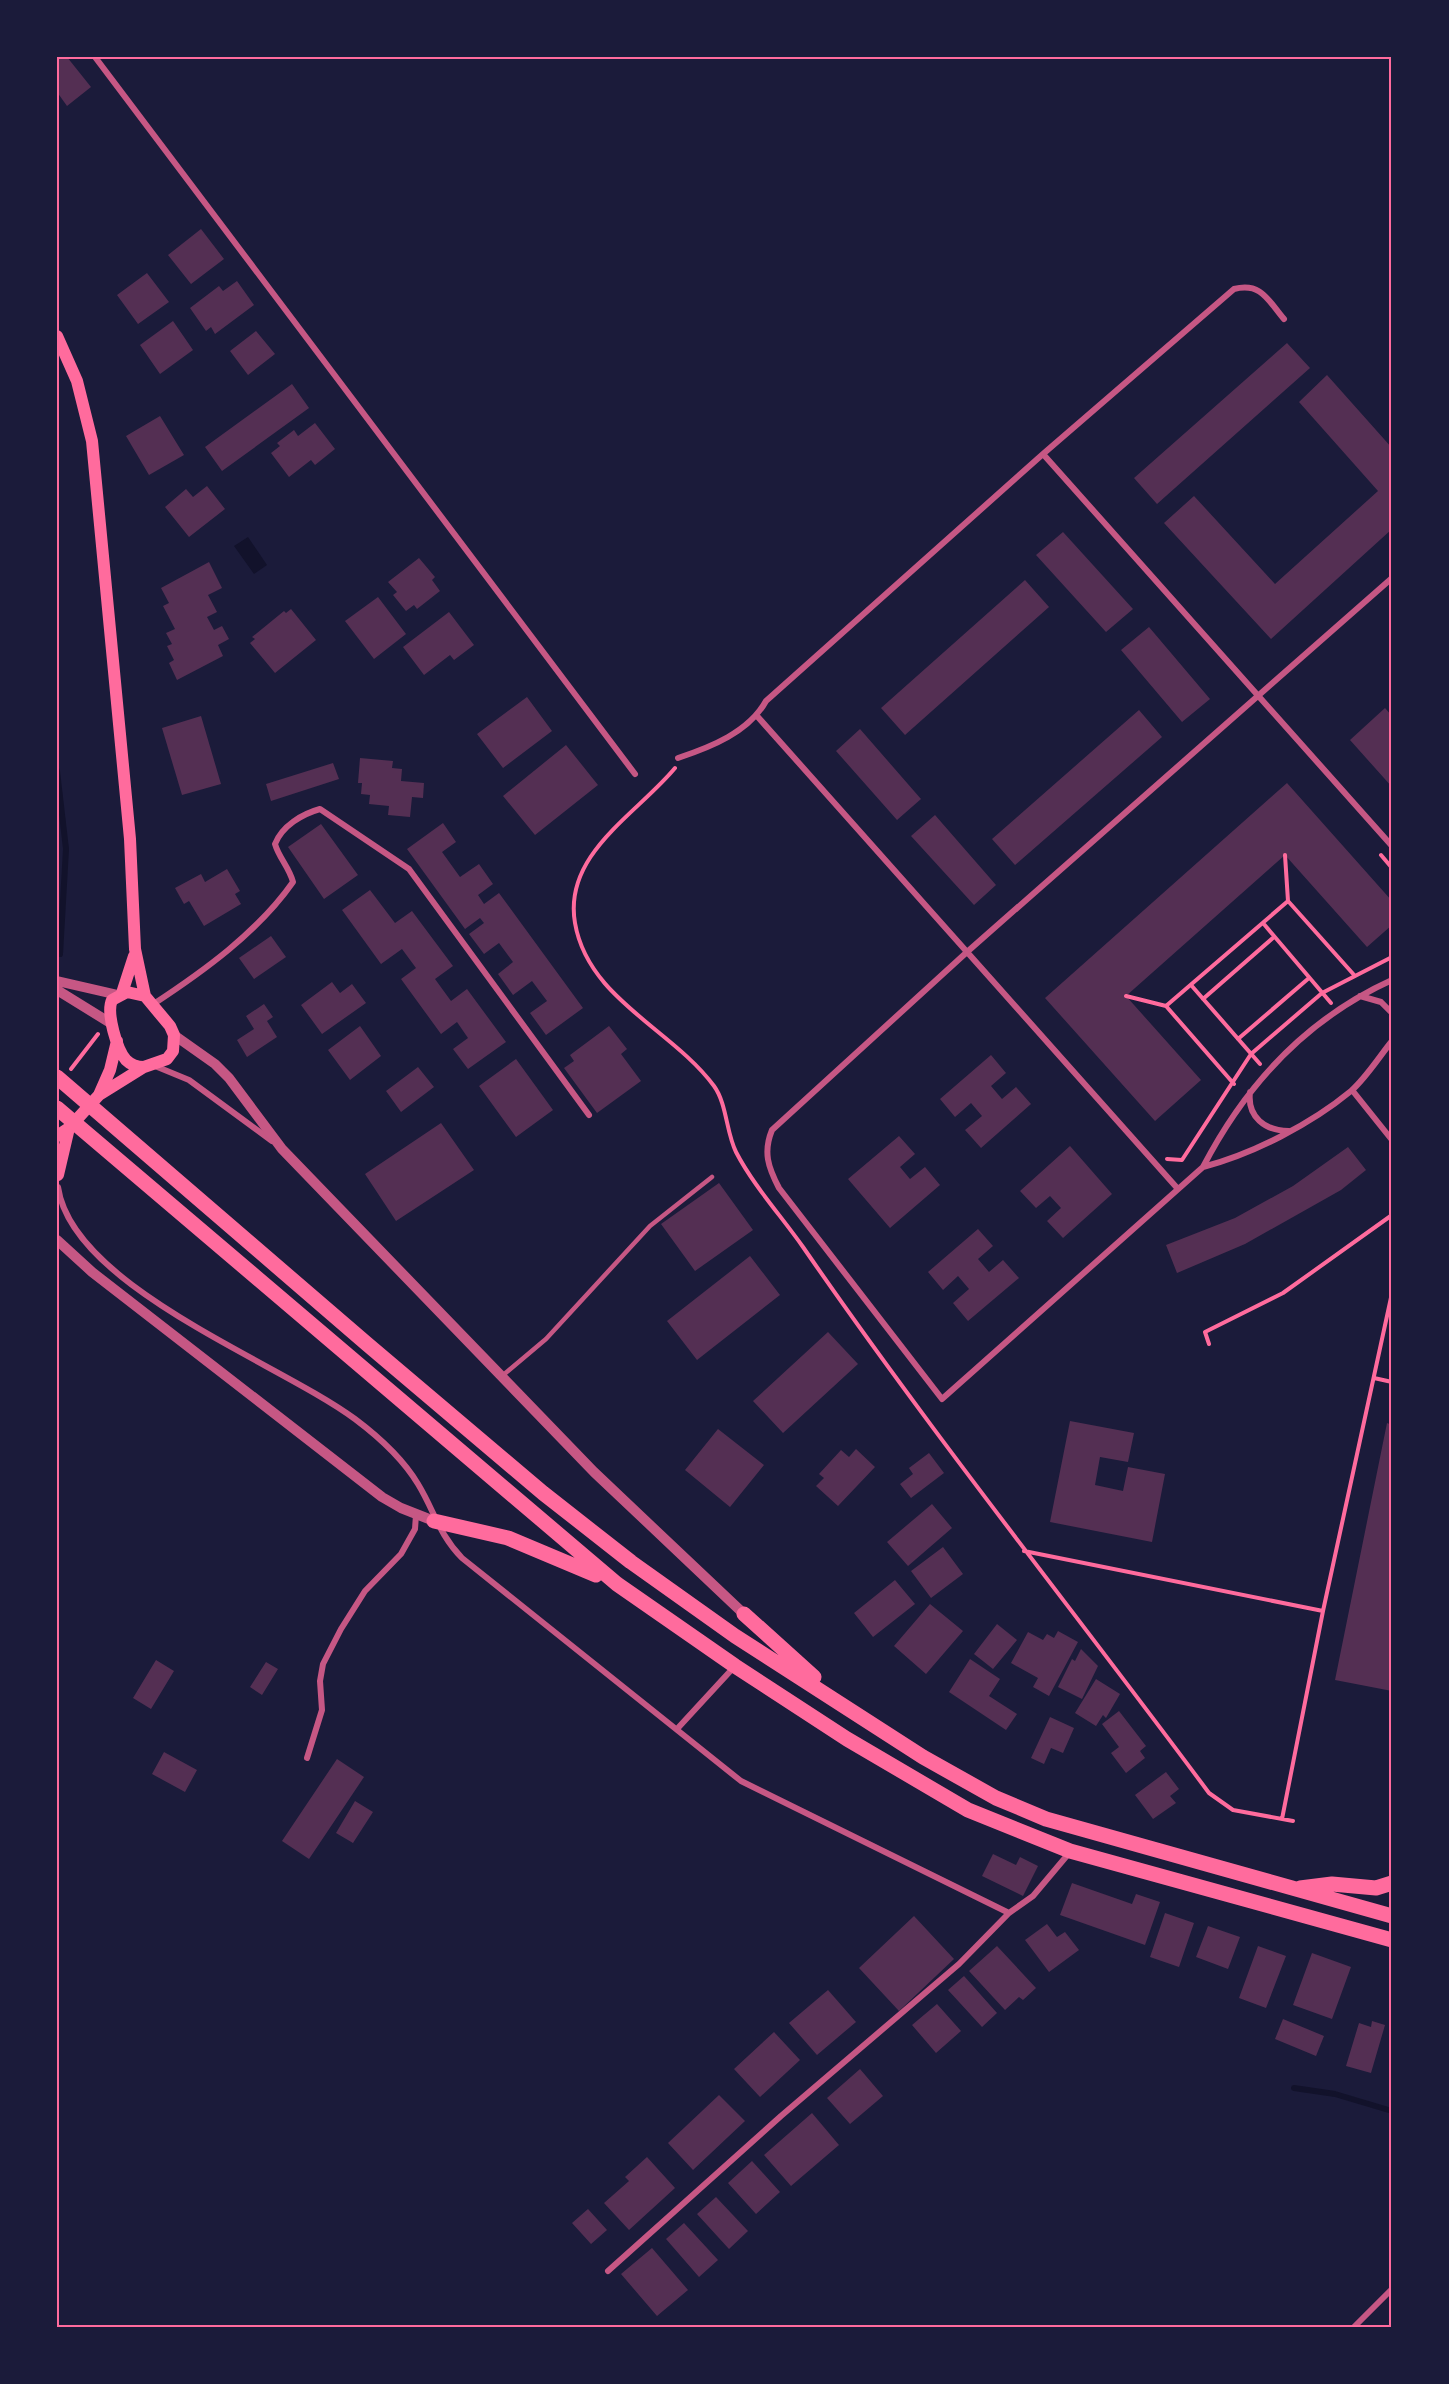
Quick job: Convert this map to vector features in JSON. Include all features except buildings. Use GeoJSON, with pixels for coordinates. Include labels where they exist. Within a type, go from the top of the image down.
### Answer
{"type":"FeatureCollection","features":[{"type":"Feature","properties":{"kind":"main road"},"geometry":{"type":"LineString","coordinates":[[57,336],[77,381],[92,441],[130,839],[135,949],[148,1000],[174,1035],[173,1051],[167,1059],[148,1066],[99,1095],[69,1128],[57,1136]]}},
{"type":"Feature","properties":{"kind":"main road"},"geometry":{"type":"LineString","coordinates":[[135,949],[120,994],[109,1007],[117,1040],[126,1060],[137,1067],[148,1066]]}},
{"type":"Feature","properties":{"kind":"main road"},"geometry":{"type":"LineString","coordinates":[[120,994],[134,992],[148,1000]]}},
{"type":"Feature","properties":{"kind":"main road"},"geometry":{"type":"LineString","coordinates":[[99,1095],[110,1070],[117,1040]]}},
{"type":"Feature","properties":{"kind":"main road"},"geometry":{"type":"LineString","coordinates":[[61,1076],[119,1130],[367,1344],[585,1527],[725,1629],[950,1773],[1029,1813],[1102,1836],[1392,1917],[1375,1935]]}},
{"type":"Feature","properties":{"kind":"main road"},"geometry":{"type":"LineString","coordinates":[[57,1108],[617,1584],[735,1666],[937,1794],[1008,1828],[1070,1851],[1392,1940]]}},
{"type":"Feature","properties":{"kind":"main road"},"geometry":{"type":"LineString","coordinates":[[57,1180],[69,1128]]}},
{"type":"Feature","properties":{"kind":"main road"},"geometry":{"type":"LineString","coordinates":[[434,1521],[508,1538],[617,1584]]}},
{"type":"Feature","properties":{"kind":"main road"},"geometry":{"type":"LineString","coordinates":[[744,1614],[855,1712]]}},
{"type":"Feature","properties":{"kind":"main road"},"geometry":{"type":"LineString","coordinates":[[1294,1889],[1332,1884],[1377,1888],[1392,1883]]}},
{"type":"Feature","properties":{"kind":"street"},"geometry":{"type":"LineString","coordinates":[[95,57],[635,774]]}},
{"type":"Feature","properties":{"kind":"street"},"geometry":{"type":"LineString","coordinates":[[678,759],[713,746],[757,716],[766,701],[1042,454],[1234,289],[1247,286],[1259,290],[1284,319]]}},
{"type":"Feature","properties":{"kind":"street"},"geometry":{"type":"LineString","coordinates":[[1042,454],[1392,846]]}},
{"type":"Feature","properties":{"kind":"street"},"geometry":{"type":"LineString","coordinates":[[1392,578],[967,952],[772,1130],[767,1142],[766,1157],[779,1188],[942,1398],[1203,1167],[1219,1137],[1251,1088],[1266,1072],[1337,1010],[1358,995],[1392,980]]}},
{"type":"Feature","properties":{"kind":"street"},"geometry":{"type":"LineString","coordinates":[[757,716],[1178,1189]]}},
{"type":"Feature","properties":{"kind":"street"},"geometry":{"type":"LineString","coordinates":[[148,1000],[221,955],[280,900],[293,882],[290,867],[275,844],[278,836],[305,813],[320,809],[409,869],[589,1115]]}},
{"type":"Feature","properties":{"kind":"street"},"geometry":{"type":"LineString","coordinates":[[57,981],[120,994]]}},
{"type":"Feature","properties":{"kind":"street"},"geometry":{"type":"LineString","coordinates":[[59,992],[112,1024]]}},
{"type":"Feature","properties":{"kind":"street"},"geometry":{"type":"LineString","coordinates":[[1358,995],[1381,1002],[1392,1013]]}},
{"type":"Feature","properties":{"kind":"street"},"geometry":{"type":"LineString","coordinates":[[174,1035],[201,1052],[229,1078],[282,1149],[594,1472],[744,1614]]}},
{"type":"Feature","properties":{"kind":"street"},"geometry":{"type":"LineString","coordinates":[[1203,1167],[1238,1158],[1289,1131],[1352,1090],[1392,1041]]}},
{"type":"Feature","properties":{"kind":"street"},"geometry":{"type":"LineString","coordinates":[[148,1066],[189,1080],[282,1149]]}},
{"type":"Feature","properties":{"kind":"street"},"geometry":{"type":"LineString","coordinates":[[1251,1088],[1252,1111],[1258,1120],[1278,1131],[1289,1131]]}},
{"type":"Feature","properties":{"kind":"street"},"geometry":{"type":"LineString","coordinates":[[1352,1090],[1392,1140]]}},
{"type":"Feature","properties":{"kind":"street"},"geometry":{"type":"LineString","coordinates":[[57,1180],[60,1201],[73,1225],[116,1272],[177,1314],[314,1393],[359,1422],[408,1470],[449,1545],[478,1573],[741,1781],[1010,1913]]}},
{"type":"Feature","properties":{"kind":"street"},"geometry":{"type":"LineString","coordinates":[[57,1240],[97,1276],[313,1446],[390,1503],[434,1521]]}},
{"type":"Feature","properties":{"kind":"street"},"geometry":{"type":"LineString","coordinates":[[307,1758],[322,1710],[320,1681],[323,1665],[341,1629],[365,1591],[401,1554],[414,1529],[416,1515]]}},
{"type":"Feature","properties":{"kind":"street"},"geometry":{"type":"LineString","coordinates":[[677,1729],[735,1666]]}},
{"type":"Feature","properties":{"kind":"street"},"geometry":{"type":"LineString","coordinates":[[608,2271],[781,2116],[959,1964],[1010,1913],[1033,1896],[1070,1851]]}},
{"type":"Feature","properties":{"kind":"street"},"geometry":{"type":"LineString","coordinates":[[1354,2327],[1392,2289]]}},
{"type":"Feature","properties":{"kind":"lane"},"geometry":{"type":"LineString","coordinates":[[502,1376],[546,1339],[650,1226],[712,1177]]}},
{"type":"Feature","properties":{"kind":"path"},"geometry":{"type":"LineString","coordinates":[[1285,855],[1288,901],[1355,976]]}},
{"type":"Feature","properties":{"kind":"path"},"geometry":{"type":"LineString","coordinates":[[1166,1006],[1288,901]]}},
{"type":"Feature","properties":{"kind":"path"},"geometry":{"type":"LineString","coordinates":[[1263,923],[1337,1010]]}},
{"type":"Feature","properties":{"kind":"path"},"geometry":{"type":"LineString","coordinates":[[1203,999],[1274,937]]}},
{"type":"Feature","properties":{"kind":"path"},"geometry":{"type":"LineString","coordinates":[[1163,1159],[1182,1160],[1211,1113],[1234,1084],[1251,1054],[1322,993],[1392,957]]}},
{"type":"Feature","properties":{"kind":"path"},"geometry":{"type":"LineString","coordinates":[[1238,1039],[1309,978]]}},
{"type":"Feature","properties":{"kind":"path"},"geometry":{"type":"LineString","coordinates":[[1191,985],[1266,1072]]}},
{"type":"Feature","properties":{"kind":"path"},"geometry":{"type":"LineString","coordinates":[[1126,996],[1166,1006],[1234,1084]]}},
{"type":"Feature","properties":{"kind":"path"},"geometry":{"type":"LineString","coordinates":[[61,1076],[98,1034]]}},
{"type":"Feature","properties":{"kind":"path"},"geometry":{"type":"LineString","coordinates":[[1209,1344],[1205,1332],[1283,1293],[1392,1215]]}},
{"type":"Feature","properties":{"kind":"path"},"geometry":{"type":"LineString","coordinates":[[1282,1819],[1323,1611],[1392,1293]]}},
{"type":"Feature","properties":{"kind":"path"},"geometry":{"type":"LineString","coordinates":[[1374,1378],[1392,1382]]}},
{"type":"Feature","properties":{"kind":"path"},"geometry":{"type":"LineString","coordinates":[[1024,1551],[1323,1611]]}},
{"type":"Feature","properties":{"kind":"shaded area"},"geometry":{"type":"Polygon","coordinates":[[[248,537],[267,565],[254,574],[234,546],[248,537]]]}},
{"type":"Feature","properties":{"kind":"waterway"},"geometry":{"type":"LineString","coordinates":[[57,771],[66,849],[60,954]]}},
{"type":"Feature","properties":{"kind":"waterway"},"geometry":{"type":"LineString","coordinates":[[1294,2088],[1335,2094],[1392,2111]]}}]}
